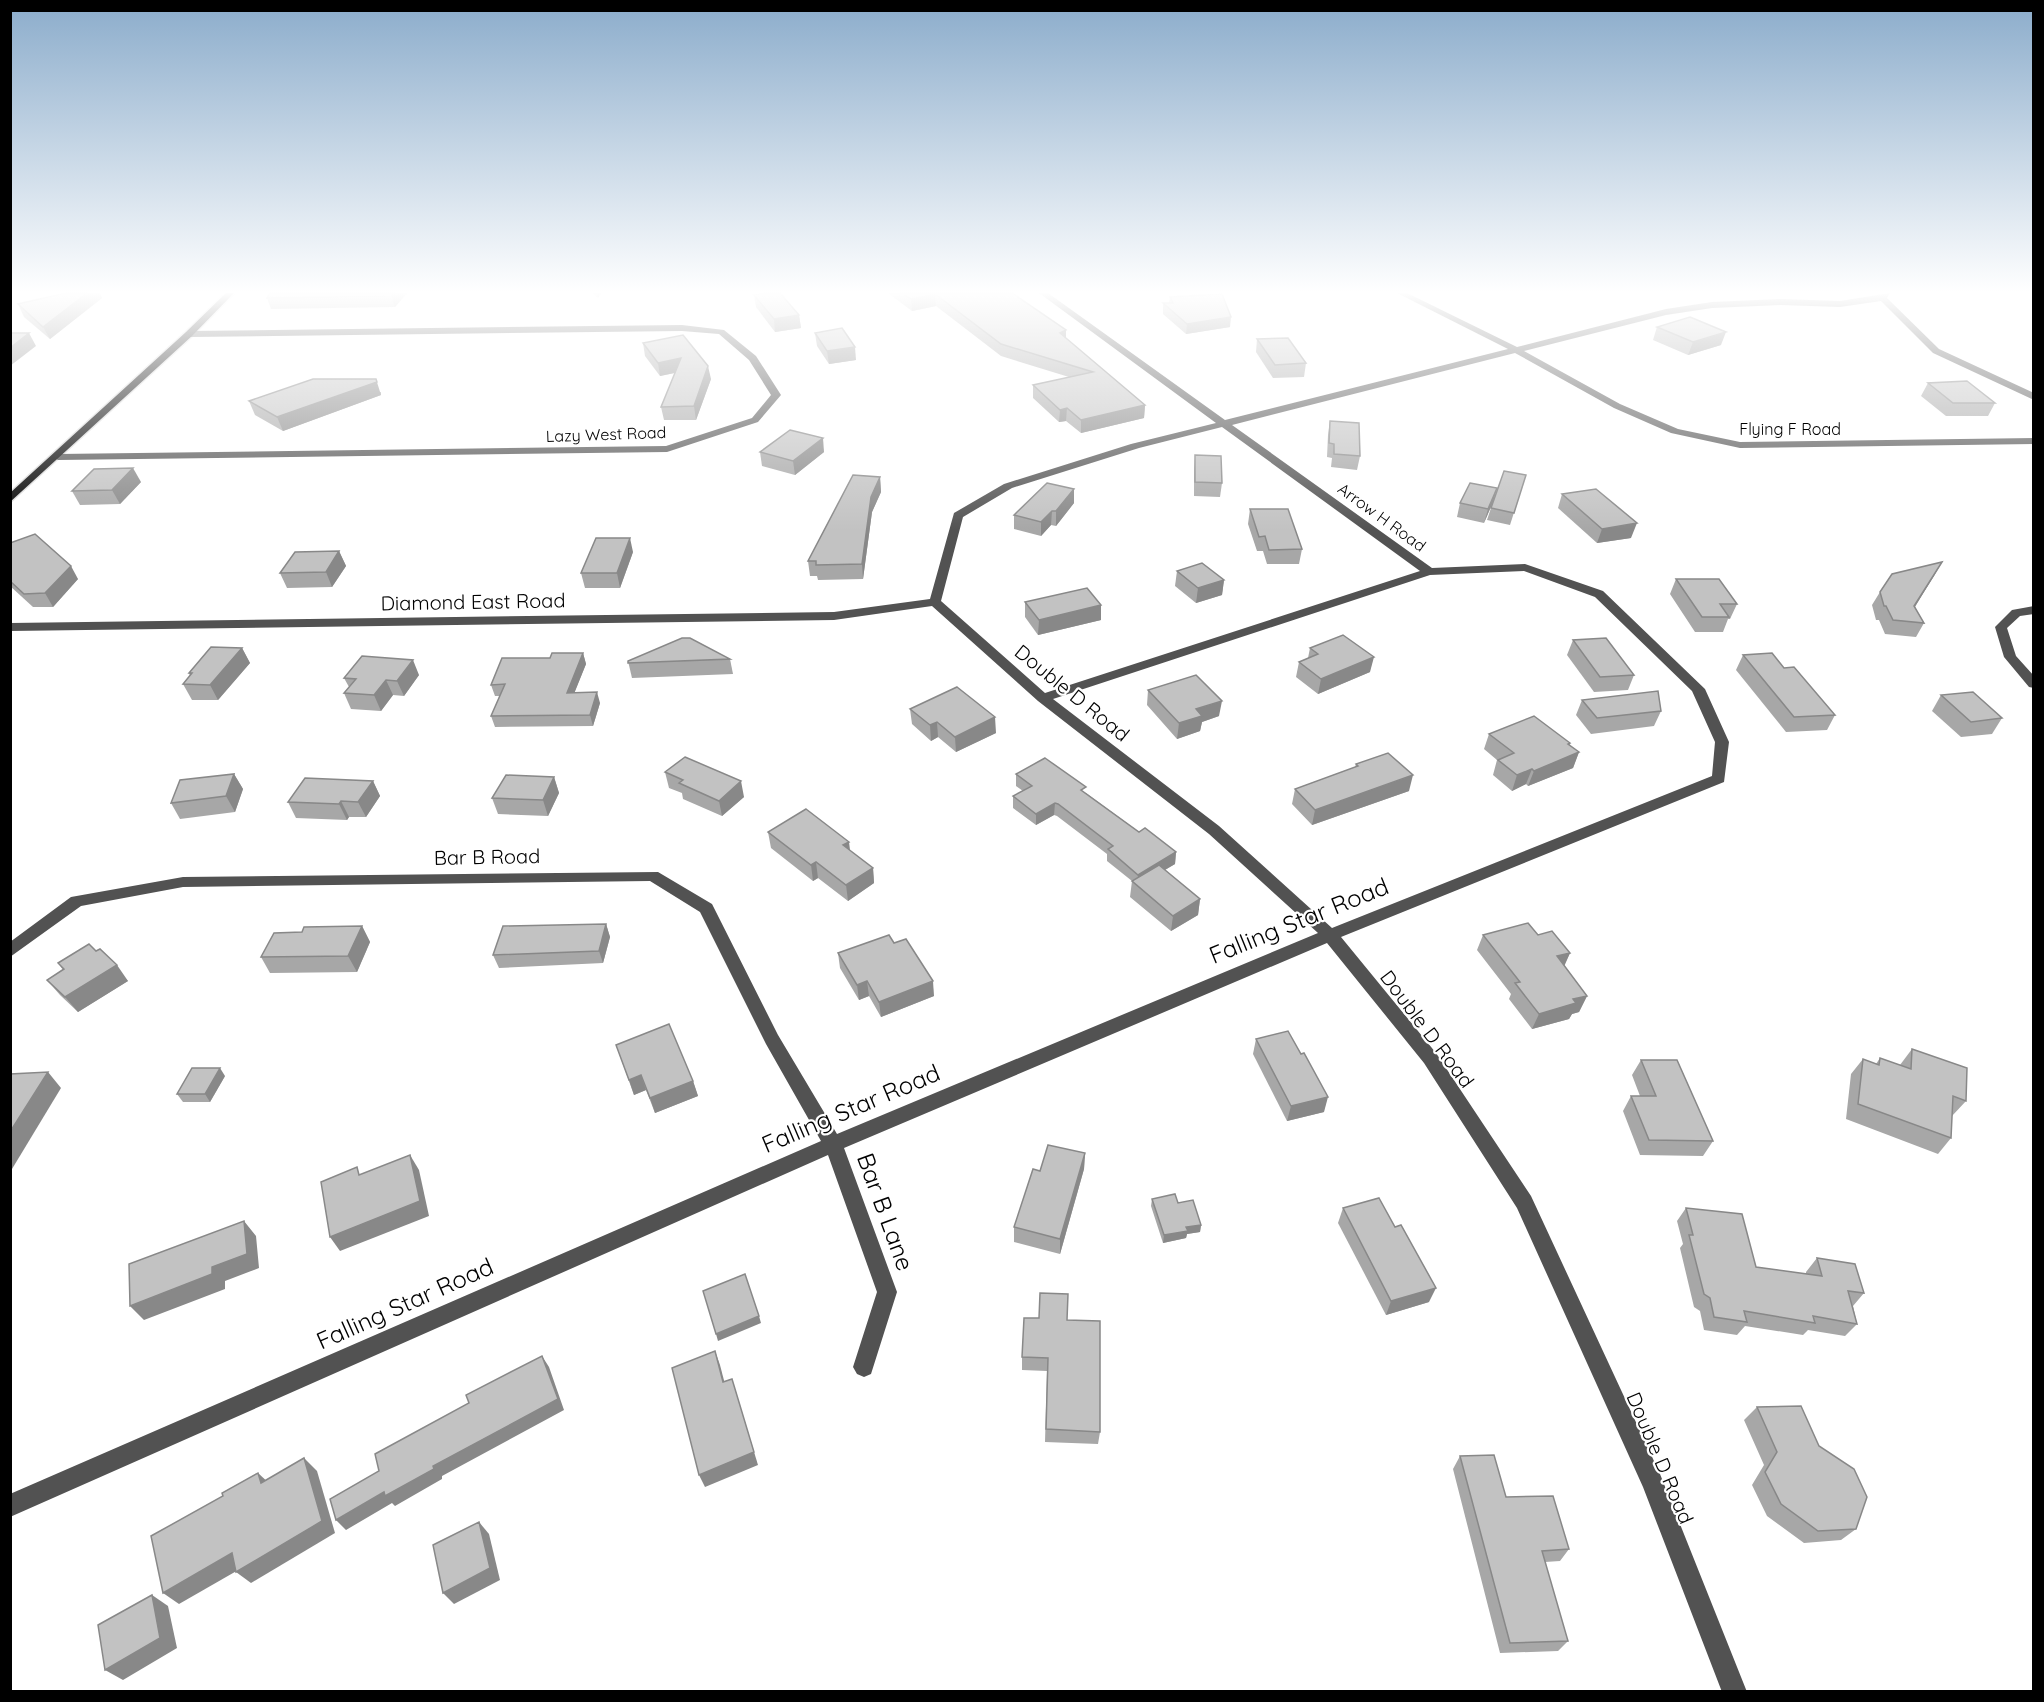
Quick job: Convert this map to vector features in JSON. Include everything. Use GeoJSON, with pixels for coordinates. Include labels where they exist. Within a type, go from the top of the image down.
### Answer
{"type":"FeatureCollection","features":[{"type":"Feature","properties":{"kind":"main road"},"geometry":{"type":"LineString","coordinates":[[10,499],[148,372]]}},
{"type":"Feature","properties":{"kind":"street","name":"Lazy West Road"},"geometry":{"type":"LineString","coordinates":[[57,457],[667,449],[755,420],[776,395],[762,372]]}},
{"type":"Feature","properties":{"kind":"street","name":"Arrow H Road"},"geometry":{"type":"LineString","coordinates":[[1153,372],[1429,572],[1525,567],[1599,594],[1698,689],[1722,742],[1719,779]]}},
{"type":"Feature","properties":{"kind":"street"},"geometry":{"type":"LineString","coordinates":[[935,602],[958,515],[1008,486],[1135,446],[1222,422],[1424,372]]}},
{"type":"Feature","properties":{"kind":"street","name":"Flying F Road"},"geometry":{"type":"LineString","coordinates":[[1556,372],[1617,406],[1665,427],[1740,446],[2034,441]]}},
{"type":"Feature","properties":{"kind":"street"},"geometry":{"type":"LineString","coordinates":[[1982,372],[2034,397]]}},
{"type":"Feature","properties":{"kind":"street"},"geometry":{"type":"LineString","coordinates":[[1043,698],[1429,572]]}},
{"type":"Feature","properties":{"kind":"street","name":"Diamond East Road"},"geometry":{"type":"LineString","coordinates":[[10,627],[834,616],[935,602]]}},
{"type":"Feature","properties":{"kind":"street","name":"Double D Road"},"geometry":{"type":"LineString","coordinates":[[935,602],[1043,698],[1214,830],[1329,935],[1430,1058],[1524,1202],[1652,1482],[1735,1692]]}},
{"type":"Feature","properties":{"kind":"street"},"geometry":{"type":"LineString","coordinates":[[2034,610],[2016,613],[2001,627],[2010,657],[2034,684]]}},
{"type":"Feature","properties":{"kind":"street","name":"Falling Star Road"},"geometry":{"type":"LineString","coordinates":[[10,1506],[833,1144],[1329,935],[1719,779]]}},
{"type":"Feature","properties":{"kind":"street","name":"Bar B Road"},"geometry":{"type":"LineString","coordinates":[[10,951],[77,901],[183,882],[653,876],[706,908],[772,1039],[833,1144]]}},
{"type":"Feature","properties":{"kind":"street","name":"Bar B Lane"},"geometry":{"type":"LineString","coordinates":[[833,1144],[887,1292],[864,1367]]}},
{"type":"Feature","properties":{"kind":"building"},"geometry":{"type":"Polygon","coordinates":[[[675,372],[706,372],[694,406],[661,407],[675,372]]]}},
{"type":"Feature","properties":{"kind":"building"},"geometry":{"type":"Polygon","coordinates":[[[1091,372],[1107,372],[1145,405],[1081,420],[1067,408],[1060,410],[1033,385],[1091,372]]]}},
{"type":"Feature","properties":{"kind":"building"},"geometry":{"type":"Polygon","coordinates":[[[313,379],[376,379],[377,382],[277,417],[249,401],[313,379]]]}},
{"type":"Feature","properties":{"kind":"building"},"geometry":{"type":"Polygon","coordinates":[[[1967,381],[1995,403],[1953,403],[1928,383],[1967,381]]]}},
{"type":"Feature","properties":{"kind":"building"},"geometry":{"type":"Polygon","coordinates":[[[1330,421],[1359,423],[1360,456],[1334,454],[1334,444],[1329,443],[1330,421]]]}},
{"type":"Feature","properties":{"kind":"building"},"geometry":{"type":"Polygon","coordinates":[[[790,430],[823,438],[793,461],[760,452],[790,430]]]}},
{"type":"Feature","properties":{"kind":"building"},"geometry":{"type":"Polygon","coordinates":[[[1195,455],[1221,456],[1222,483],[1195,482],[1195,455]]]}},
{"type":"Feature","properties":{"kind":"building"},"geometry":{"type":"Polygon","coordinates":[[[133,468],[112,490],[72,491],[94,469],[133,468]]]}},
{"type":"Feature","properties":{"kind":"building"},"geometry":{"type":"Polygon","coordinates":[[[1504,471],[1526,475],[1514,513],[1491,508],[1504,471]]]}},
{"type":"Feature","properties":{"kind":"building"},"geometry":{"type":"Polygon","coordinates":[[[853,475],[880,477],[871,497],[862,564],[816,565],[816,561],[808,561],[853,475]]]}},
{"type":"Feature","properties":{"kind":"building"},"geometry":{"type":"Polygon","coordinates":[[[1047,483],[1074,489],[1056,511],[1052,511],[1041,522],[1014,515],[1047,483]]]}},
{"type":"Feature","properties":{"kind":"building"},"geometry":{"type":"Polygon","coordinates":[[[1470,483],[1497,488],[1488,509],[1460,503],[1470,483]]]}},
{"type":"Feature","properties":{"kind":"building"},"geometry":{"type":"Polygon","coordinates":[[[1596,489],[1637,523],[1602,529],[1562,494],[1596,489]]]}},
{"type":"Feature","properties":{"kind":"building"},"geometry":{"type":"Polygon","coordinates":[[[1250,509],[1288,509],[1302,549],[1269,550],[1265,536],[1259,537],[1250,509]]]}},
{"type":"Feature","properties":{"kind":"building"},"geometry":{"type":"Polygon","coordinates":[[[35,534],[71,566],[45,593],[24,594],[10,581],[10,543],[35,534]]]}},
{"type":"Feature","properties":{"kind":"building"},"geometry":{"type":"Polygon","coordinates":[[[596,538],[630,538],[617,573],[581,573],[596,538]]]}},
{"type":"Feature","properties":{"kind":"building"},"geometry":{"type":"Polygon","coordinates":[[[339,551],[326,572],[280,573],[295,552],[339,551]]]}},
{"type":"Feature","properties":{"kind":"building"},"geometry":{"type":"Polygon","coordinates":[[[1942,562],[1914,606],[1924,623],[1893,620],[1884,606],[1880,592],[1892,574],[1942,562]]]}},
{"type":"Feature","properties":{"kind":"building"},"geometry":{"type":"Polygon","coordinates":[[[1202,563],[1224,580],[1198,588],[1177,571],[1202,563]]]}},
{"type":"Feature","properties":{"kind":"building"},"geometry":{"type":"Polygon","coordinates":[[[1676,579],[1719,579],[1737,604],[1720,604],[1729,617],[1702,617],[1676,579]]]}},
{"type":"Feature","properties":{"kind":"building"},"geometry":{"type":"Polygon","coordinates":[[[1087,588],[1101,605],[1039,620],[1025,602],[1087,588]]]}},
{"type":"Feature","properties":{"kind":"building"},"geometry":{"type":"Polygon","coordinates":[[[1343,635],[1374,657],[1321,679],[1299,662],[1318,654],[1310,648],[1343,635]]]}},
{"type":"Feature","properties":{"kind":"building"},"geometry":{"type":"Polygon","coordinates":[[[682,638],[690,638],[730,659],[628,663],[628,661],[682,638]]]}},
{"type":"Feature","properties":{"kind":"building"},"geometry":{"type":"Polygon","coordinates":[[[1606,638],[1634,675],[1600,677],[1573,640],[1606,638]]]}},
{"type":"Feature","properties":{"kind":"building"},"geometry":{"type":"Polygon","coordinates":[[[211,647],[242,648],[210,685],[183,684],[192,673],[189,673],[211,647]]]}},
{"type":"Feature","properties":{"kind":"building"},"geometry":{"type":"Polygon","coordinates":[[[552,653],[583,653],[567,693],[597,692],[590,715],[491,716],[505,684],[491,685],[502,658],[550,658],[552,653]]]}},
{"type":"Feature","properties":{"kind":"building"},"geometry":{"type":"Polygon","coordinates":[[[1772,653],[1784,668],[1794,667],[1835,715],[1794,717],[1743,655],[1772,653]]]}},
{"type":"Feature","properties":{"kind":"building"},"geometry":{"type":"Polygon","coordinates":[[[362,656],[413,660],[397,681],[386,680],[374,695],[344,693],[356,679],[344,678],[362,656]]]}},
{"type":"Feature","properties":{"kind":"building"},"geometry":{"type":"Polygon","coordinates":[[[1196,675],[1222,701],[1196,709],[1202,716],[1179,723],[1148,690],[1196,675]]]}},
{"type":"Feature","properties":{"kind":"building"},"geometry":{"type":"Polygon","coordinates":[[[957,687],[995,717],[955,737],[937,722],[930,725],[910,709],[957,687]]]}},
{"type":"Feature","properties":{"kind":"building"},"geometry":{"type":"Polygon","coordinates":[[[1658,691],[1661,711],[1597,718],[1582,700],[1658,691]]]}},
{"type":"Feature","properties":{"kind":"building"},"geometry":{"type":"Polygon","coordinates":[[[1973,692],[2002,718],[1971,722],[1941,695],[1973,692]]]}},
{"type":"Feature","properties":{"kind":"building"},"geometry":{"type":"Polygon","coordinates":[[[1534,716],[1579,752],[1534,771],[1532,769],[1517,775],[1498,760],[1514,753],[1489,734],[1534,716]]]}},
{"type":"Feature","properties":{"kind":"building"},"geometry":{"type":"Polygon","coordinates":[[[1388,753],[1413,775],[1315,810],[1295,789],[1358,766],[1356,764],[1388,753]]]}},
{"type":"Feature","properties":{"kind":"building"},"geometry":{"type":"Polygon","coordinates":[[[685,757],[741,781],[719,801],[679,783],[683,780],[665,772],[685,757]]]}},
{"type":"Feature","properties":{"kind":"building"},"geometry":{"type":"Polygon","coordinates":[[[1045,758],[1086,787],[1081,790],[1139,832],[1145,828],[1176,852],[1138,875],[1108,849],[1113,846],[1058,804],[1055,803],[1036,814],[1013,796],[1032,786],[1016,774],[1045,758]]]}},
{"type":"Feature","properties":{"kind":"building"},"geometry":{"type":"Polygon","coordinates":[[[234,774],[226,796],[171,803],[180,780],[234,774]]]}},
{"type":"Feature","properties":{"kind":"building"},"geometry":{"type":"Polygon","coordinates":[[[506,775],[554,777],[543,800],[492,798],[506,775]]]}},
{"type":"Feature","properties":{"kind":"building"},"geometry":{"type":"Polygon","coordinates":[[[305,778],[373,781],[358,802],[341,801],[339,804],[288,802],[305,778]]]}},
{"type":"Feature","properties":{"kind":"building"},"geometry":{"type":"Polygon","coordinates":[[[806,809],[849,842],[843,845],[873,868],[846,885],[816,862],[811,865],[768,832],[806,809]]]}},
{"type":"Feature","properties":{"kind":"building"},"geometry":{"type":"Polygon","coordinates":[[[1159,865],[1200,899],[1173,916],[1132,881],[1159,865]]]}},
{"type":"Feature","properties":{"kind":"building"},"geometry":{"type":"Polygon","coordinates":[[[1528,923],[1538,935],[1552,931],[1570,953],[1557,956],[1587,996],[1573,999],[1576,1003],[1539,1014],[1515,983],[1520,982],[1483,935],[1528,923]]]}},
{"type":"Feature","properties":{"kind":"building"},"geometry":{"type":"Polygon","coordinates":[[[606,924],[599,951],[493,955],[503,926],[606,924]]]}},
{"type":"Feature","properties":{"kind":"building"},"geometry":{"type":"Polygon","coordinates":[[[362,926],[348,956],[261,957],[274,933],[302,932],[304,927],[362,926]]]}},
{"type":"Feature","properties":{"kind":"building"},"geometry":{"type":"Polygon","coordinates":[[[889,935],[894,943],[906,939],[933,981],[879,1002],[867,981],[857,985],[838,953],[889,935]]]}},
{"type":"Feature","properties":{"kind":"building"},"geometry":{"type":"Polygon","coordinates":[[[89,944],[96,951],[100,949],[117,965],[65,997],[47,980],[64,969],[58,963],[89,944]]]}},
{"type":"Feature","properties":{"kind":"building"},"geometry":{"type":"Polygon","coordinates":[[[669,1024],[693,1081],[650,1098],[641,1075],[629,1080],[616,1045],[669,1024]]]}},
{"type":"Feature","properties":{"kind":"building"},"geometry":{"type":"Polygon","coordinates":[[[1288,1031],[1301,1054],[1304,1053],[1328,1097],[1291,1106],[1256,1039],[1288,1031]]]}},
{"type":"Feature","properties":{"kind":"building"},"geometry":{"type":"Polygon","coordinates":[[[1912,1049],[1967,1068],[1966,1101],[1953,1096],[1951,1138],[1858,1104],[1863,1059],[1879,1065],[1880,1058],[1911,1069],[1912,1049]]]}},
{"type":"Feature","properties":{"kind":"building"},"geometry":{"type":"Polygon","coordinates":[[[1641,1060],[1677,1060],[1713,1141],[1649,1140],[1631,1096],[1656,1096],[1641,1060]]]}},
{"type":"Feature","properties":{"kind":"building"},"geometry":{"type":"Polygon","coordinates":[[[192,1068],[220,1068],[205,1094],[177,1094],[192,1068]]]}},
{"type":"Feature","properties":{"kind":"building"},"geometry":{"type":"Polygon","coordinates":[[[48,1072],[10,1132],[10,1074],[48,1072]]]}},
{"type":"Feature","properties":{"kind":"building"},"geometry":{"type":"Polygon","coordinates":[[[1048,1145],[1085,1153],[1060,1239],[1014,1227],[1033,1169],[1040,1171],[1048,1145]]]}},
{"type":"Feature","properties":{"kind":"building"},"geometry":{"type":"Polygon","coordinates":[[[410,1155],[420,1201],[330,1237],[321,1182],[357,1167],[359,1175],[410,1155]]]}},
{"type":"Feature","properties":{"kind":"building"},"geometry":{"type":"Polygon","coordinates":[[[1175,1194],[1178,1203],[1193,1200],[1201,1225],[1186,1227],[1188,1231],[1164,1235],[1152,1199],[1175,1194]]]}},
{"type":"Feature","properties":{"kind":"building"},"geometry":{"type":"Polygon","coordinates":[[[1379,1198],[1395,1227],[1401,1225],[1436,1288],[1391,1301],[1343,1208],[1379,1198]]]}},
{"type":"Feature","properties":{"kind":"building"},"geometry":{"type":"Polygon","coordinates":[[[1686,1208],[1742,1214],[1756,1267],[1822,1276],[1817,1258],[1855,1264],[1864,1293],[1848,1291],[1857,1324],[1813,1316],[1815,1323],[1744,1311],[1747,1322],[1714,1317],[1710,1298],[1704,1294],[1689,1235],[1693,1235],[1686,1208]]]}},
{"type":"Feature","properties":{"kind":"building"},"geometry":{"type":"Polygon","coordinates":[[[244,1221],[247,1254],[212,1267],[212,1274],[130,1306],[129,1264],[244,1221]]]}},
{"type":"Feature","properties":{"kind":"building"},"geometry":{"type":"Polygon","coordinates":[[[745,1274],[759,1316],[716,1334],[703,1291],[745,1274]]]}},
{"type":"Feature","properties":{"kind":"building"},"geometry":{"type":"Polygon","coordinates":[[[1040,1293],[1068,1294],[1067,1320],[1100,1321],[1100,1432],[1046,1429],[1048,1358],[1022,1357],[1024,1318],[1039,1318],[1040,1293]]]}},
{"type":"Feature","properties":{"kind":"building"},"geometry":{"type":"Polygon","coordinates":[[[715,1351],[723,1382],[732,1379],[754,1452],[699,1475],[672,1368],[715,1351]]]}},
{"type":"Feature","properties":{"kind":"building"},"geometry":{"type":"Polygon","coordinates":[[[542,1356],[558,1399],[433,1466],[434,1469],[385,1496],[384,1492],[336,1520],[330,1499],[379,1471],[375,1454],[469,1403],[466,1395],[542,1356]]]}},
{"type":"Feature","properties":{"kind":"building"},"geometry":{"type":"Polygon","coordinates":[[[1801,1406],[1819,1446],[1854,1469],[1867,1497],[1856,1529],[1818,1531],[1781,1504],[1765,1472],[1777,1452],[1757,1407],[1801,1406]]]}},
{"type":"Feature","properties":{"kind":"building"},"geometry":{"type":"Polygon","coordinates":[[[1494,1455],[1506,1497],[1553,1496],[1569,1549],[1542,1551],[1568,1641],[1510,1643],[1460,1456],[1494,1455]]]}},
{"type":"Feature","properties":{"kind":"building"},"geometry":{"type":"Polygon","coordinates":[[[304,1458],[322,1521],[236,1572],[232,1553],[163,1593],[151,1536],[223,1496],[222,1493],[258,1473],[261,1483],[304,1458]]]}},
{"type":"Feature","properties":{"kind":"building"},"geometry":{"type":"Polygon","coordinates":[[[479,1522],[490,1568],[443,1593],[433,1545],[479,1522]]]}},
{"type":"Feature","properties":{"kind":"building"},"geometry":{"type":"Polygon","coordinates":[[[152,1595],[160,1638],[105,1670],[98,1625],[152,1595]]]}}]}
